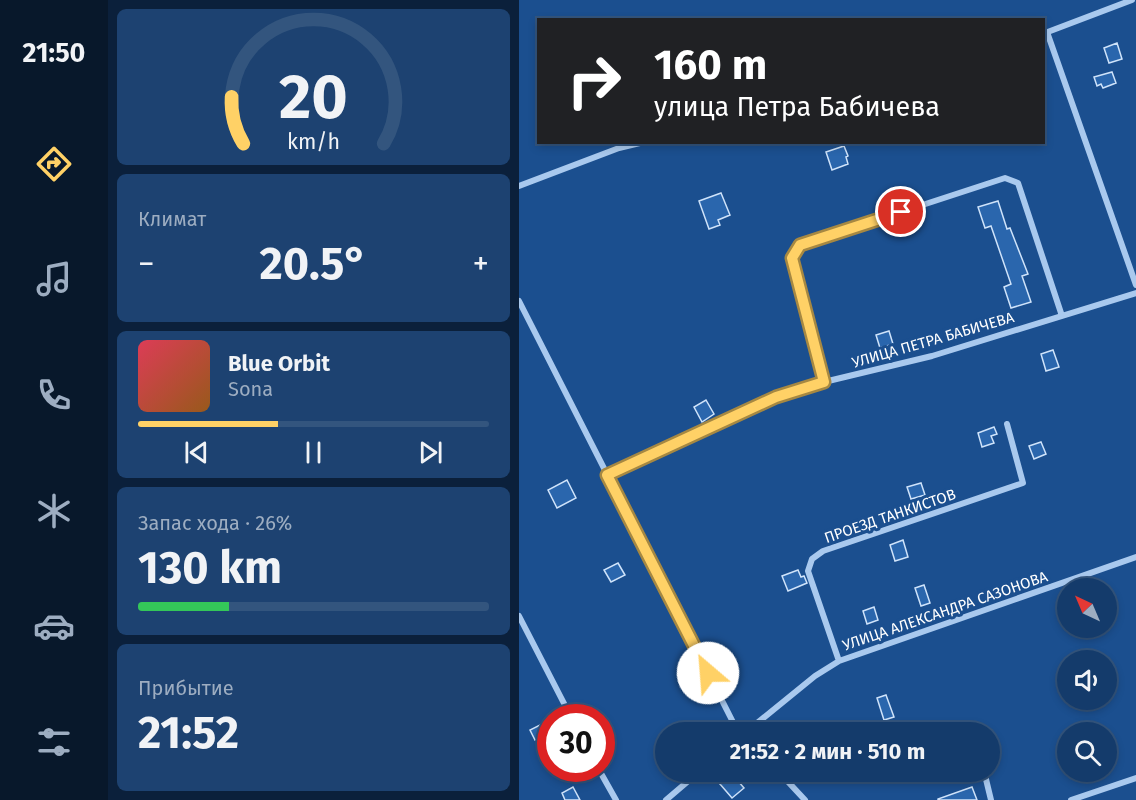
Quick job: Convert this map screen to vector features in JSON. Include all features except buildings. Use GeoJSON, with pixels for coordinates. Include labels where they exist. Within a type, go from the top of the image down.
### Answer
{"type":"FeatureCollection","features":[{"type":"Feature","properties":{"kind":"street"},"geometry":{"type":"LineString","coordinates":[[1132,0],[1045,33],[1136,285]]}},
{"type":"Feature","properties":{"kind":"street"},"geometry":{"type":"LineString","coordinates":[[519,186],[619,148],[636,144]]}},
{"type":"Feature","properties":{"kind":"street"},"geometry":{"type":"LineString","coordinates":[[824,382],[792,258],[800,245],[1005,178],[1018,183],[1062,316]]}},
{"type":"Feature","properties":{"kind":"street","name":"УЛИЦА ПЕТРА БАБИЧЕВА"},"geometry":{"type":"LineString","coordinates":[[607,475],[776,397],[824,382],[932,356],[1136,293]]}},
{"type":"Feature","properties":{"kind":"street"},"geometry":{"type":"LineString","coordinates":[[519,301],[733,722]]}},
{"type":"Feature","properties":{"kind":"street","name":"ПРОЕЗД ТАНКИСТОВ"},"geometry":{"type":"LineString","coordinates":[[839,661],[808,571],[812,559],[823,551],[1023,483],[1007,424]]}},
{"type":"Feature","properties":{"kind":"street","name":"УЛИЦА АЛЕКСАНДРА САЗОНОВА"},"geometry":{"type":"LineString","coordinates":[[758,722],[815,676],[839,661],[1136,557]]}},
{"type":"Feature","properties":{"kind":"street"},"geometry":{"type":"LineString","coordinates":[[519,616],[564,704]]}},
{"type":"Feature","properties":{"kind":"street"},"geometry":{"type":"LineString","coordinates":[[1071,800],[1136,778]]}},
{"type":"Feature","properties":{"kind":"street"},"geometry":{"type":"LineString","coordinates":[[606,782],[616,800]]}},
{"type":"Feature","properties":{"kind":"street"},"geometry":{"type":"LineString","coordinates":[[666,800],[687,782]]}},
{"type":"Feature","properties":{"kind":"street"},"geometry":{"type":"LineString","coordinates":[[788,782],[805,800]]}},
{"type":"Feature","properties":{"kind":"street"},"geometry":{"type":"LineString","coordinates":[[987,782],[991,800]]}},
{"type":"Feature","properties":{"kind":"route"},"geometry":{"type":"LineString","coordinates":[[708,673],[607,475],[776,397],[824,382],[792,258],[800,245],[901,212]]}}]}
